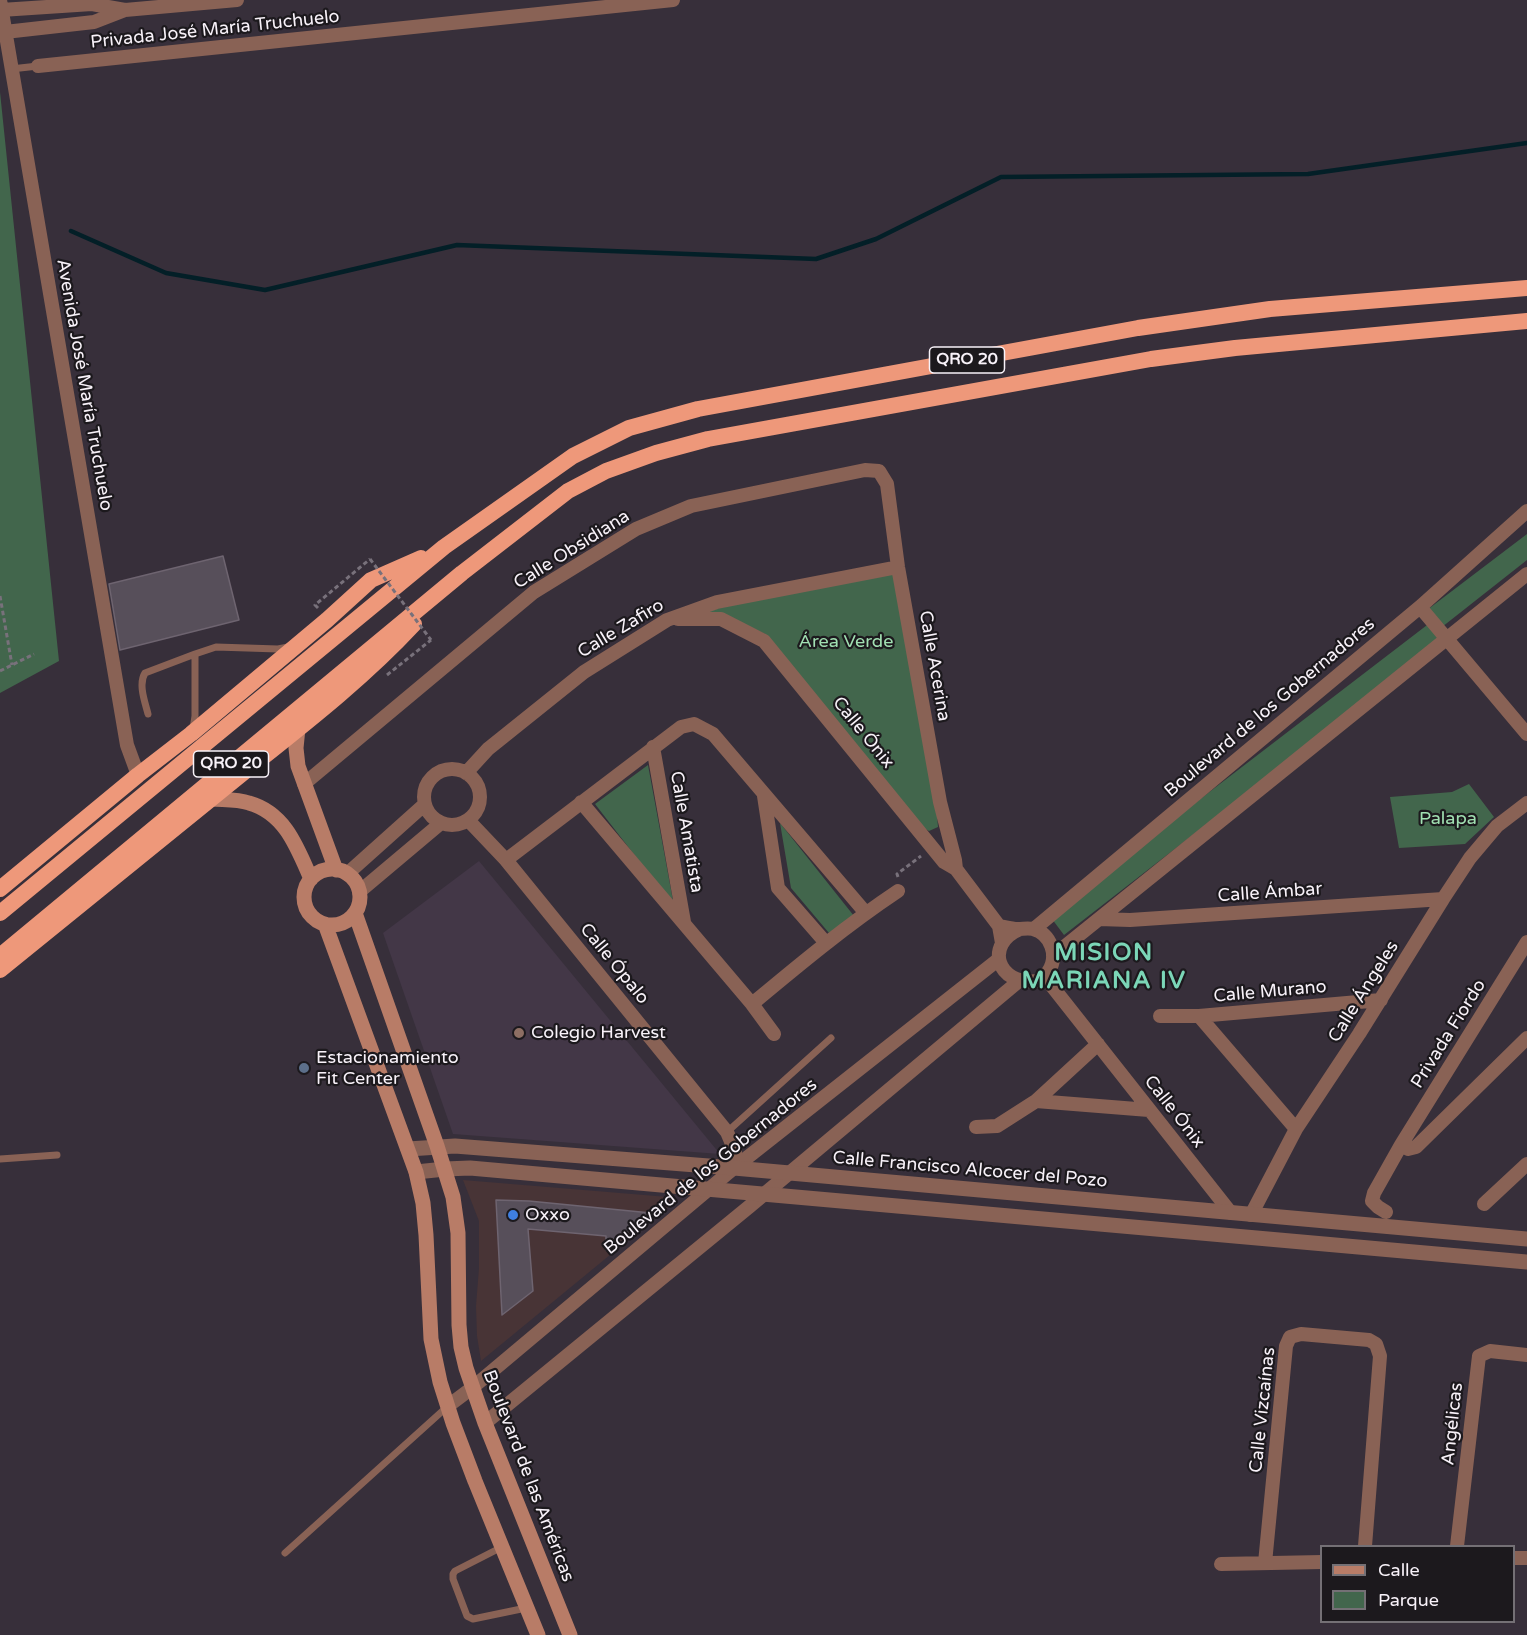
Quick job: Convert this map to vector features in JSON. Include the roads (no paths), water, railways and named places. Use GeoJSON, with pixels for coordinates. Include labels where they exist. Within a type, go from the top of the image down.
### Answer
{"type":"FeatureCollection","features":[{"type":"Feature","properties":{"kind":"highway","name":"QRO 20"},"geometry":{"type":"LineString","coordinates":[[0,913],[444,547],[573,456],[629,428],[698,409],[1149,327],[1270,309],[1527,288]]}},
{"type":"Feature","properties":{"kind":"highway","name":"QRO 20"},"geometry":{"type":"LineString","coordinates":[[0,956],[462,573],[568,491],[606,471],[656,453],[708,439],[1151,359],[1246,347],[1527,321]]}},
{"type":"Feature","properties":{"kind":"highway"},"geometry":{"type":"LineString","coordinates":[[0,889],[191,734],[371,580],[444,547]]}},
{"type":"Feature","properties":{"kind":"highway"},"geometry":{"type":"LineString","coordinates":[[0,970],[212,799],[395,645],[462,573]]}},
{"type":"Feature","properties":{"kind":"main road"},"geometry":{"type":"LineString","coordinates":[[298,728],[296,748],[298,766],[342,872]]}},
{"type":"Feature","properties":{"kind":"main road"},"geometry":{"type":"LineString","coordinates":[[212,799],[249,803],[274,816],[285,826],[293,839],[311,879]]}},
{"type":"Feature","properties":{"kind":"main road"},"geometry":{"type":"LineString","coordinates":[[322,871],[342,872],[353,879],[360,892],[359,906],[350,919],[342,923],[334,925],[317,921],[305,906],[306,887],[311,879],[322,871]]}},
{"type":"Feature","properties":{"kind":"main road","name":"Boulevard de las Américas"},"geometry":{"type":"LineString","coordinates":[[355,913],[445,1168],[453,1197],[458,1233],[461,1347],[472,1388],[570,1635]]}},
{"type":"Feature","properties":{"kind":"main road"},"geometry":{"type":"LineString","coordinates":[[326,924],[416,1172],[423,1203],[426,1235],[431,1339],[440,1382],[475,1481],[538,1635]]}},
{"type":"Feature","properties":{"kind":"street"},"geometry":{"type":"LineString","coordinates":[[1,5],[92,4],[125,10],[235,0]]}},
{"type":"Feature","properties":{"kind":"street","name":"Privada José María Truchuelo"},"geometry":{"type":"LineString","coordinates":[[38,66],[673,0]]}},
{"type":"Feature","properties":{"kind":"street","name":"Avenida José María Truchuelo"},"geometry":{"type":"LineString","coordinates":[[1,5],[125,734],[138,775]]}},
{"type":"Feature","properties":{"kind":"street"},"geometry":{"type":"LineString","coordinates":[[5,32],[94,22],[125,10]]}},
{"type":"Feature","properties":{"kind":"street","name":"Calle Obsidiana"},"geometry":{"type":"LineString","coordinates":[[304,784],[534,592],[636,530],[691,506],[865,470],[879,471]]}},
{"type":"Feature","properties":{"kind":"street","name":"Calle Acerina"},"geometry":{"type":"LineString","coordinates":[[879,471],[887,484],[898,567],[940,802],[956,869]]}},
{"type":"Feature","properties":{"kind":"street","name":"Boulevard de los Gobernadores"},"geometry":{"type":"LineString","coordinates":[[1027,929],[1420,606],[1527,511]]}},
{"type":"Feature","properties":{"kind":"street","name":"Calle Zafiro"},"geometry":{"type":"LineString","coordinates":[[466,773],[488,749],[584,672],[667,620],[717,602],[898,567]]}},
{"type":"Feature","properties":{"kind":"street"},"geometry":{"type":"LineString","coordinates":[[1053,956],[1448,638],[1525,580]]}},
{"type":"Feature","properties":{"kind":"street"},"geometry":{"type":"LineString","coordinates":[[1420,606],[1527,734]]}},
{"type":"Feature","properties":{"kind":"street","name":"Calle Ónix"},"geometry":{"type":"LineString","coordinates":[[667,620],[721,619],[764,641],[944,862],[956,869],[999,926],[1002,942]]}},
{"type":"Feature","properties":{"kind":"street"},"geometry":{"type":"LineString","coordinates":[[506,860],[653,747],[681,727],[694,724],[713,734],[865,912]]}},
{"type":"Feature","properties":{"kind":"street","name":"Calle Amatista"},"geometry":{"type":"LineString","coordinates":[[653,747],[684,924]]}},
{"type":"Feature","properties":{"kind":"street"},"geometry":{"type":"LineString","coordinates":[[447,770],[466,773],[478,786],[479,805],[475,813],[460,824],[450,825],[434,819],[424,805],[426,786],[431,778],[438,772],[447,770]]}},
{"type":"Feature","properties":{"kind":"street"},"geometry":{"type":"LineString","coordinates":[[763,795],[778,888],[826,943]]}},
{"type":"Feature","properties":{"kind":"street","name":"Calle Amatista"},"geometry":{"type":"LineString","coordinates":[[580,802],[752,1004],[774,1034]]}},
{"type":"Feature","properties":{"kind":"street","name":"Calle Ángeles"},"geometry":{"type":"LineString","coordinates":[[1251,1215],[1296,1129],[1381,1000],[1443,898],[1470,858],[1497,826],[1527,803]]}},
{"type":"Feature","properties":{"kind":"street"},"geometry":{"type":"LineString","coordinates":[[342,872],[424,805]]}},
{"type":"Feature","properties":{"kind":"street","name":"Calle Ópalo"},"geometry":{"type":"LineString","coordinates":[[468,820],[506,860],[727,1132],[735,1151],[735,1168]]}},
{"type":"Feature","properties":{"kind":"street"},"geometry":{"type":"LineString","coordinates":[[360,892],[441,823]]}},
{"type":"Feature","properties":{"kind":"street"},"geometry":{"type":"LineString","coordinates":[[928,842],[942,838],[948,831]]}},
{"type":"Feature","properties":{"kind":"street"},"geometry":{"type":"LineString","coordinates":[[752,1004],[865,912],[898,891]]}},
{"type":"Feature","properties":{"kind":"street","name":"Calle Ámbar"},"geometry":{"type":"LineString","coordinates":[[1099,919],[1130,920],[1443,898]]}},
{"type":"Feature","properties":{"kind":"street"},"geometry":{"type":"LineString","coordinates":[[999,926],[1027,929],[1042,933],[1048,939],[1053,956],[1049,970],[1036,981],[1019,981],[1012,978],[1001,966],[999,959],[999,950],[1007,936],[1027,929]]}},
{"type":"Feature","properties":{"kind":"street","name":"Privada Fiordo"},"geometry":{"type":"LineString","coordinates":[[1386,1212],[1372,1201],[1372,1196],[1401,1145],[1527,942]]}},
{"type":"Feature","properties":{"kind":"street","name":"Boulevard de los Gobernadores"},"geometry":{"type":"LineString","coordinates":[[448,1406],[735,1168],[999,959]]}},
{"type":"Feature","properties":{"kind":"street","name":"Calle Ónix"},"geometry":{"type":"LineString","coordinates":[[1044,976],[1231,1213]]}},
{"type":"Feature","properties":{"kind":"street"},"geometry":{"type":"LineString","coordinates":[[485,1423],[1019,981]]}},
{"type":"Feature","properties":{"kind":"street","name":"Calle Murano"},"geometry":{"type":"LineString","coordinates":[[1160,1016],[1199,1016],[1381,1000]]}},
{"type":"Feature","properties":{"kind":"street","name":"Calle Murano"},"geometry":{"type":"LineString","coordinates":[[1199,1016],[1296,1129]]}},
{"type":"Feature","properties":{"kind":"street"},"geometry":{"type":"LineString","coordinates":[[1401,1145],[1408,1149],[1416,1147],[1527,1038]]}},
{"type":"Feature","properties":{"kind":"street"},"geometry":{"type":"LineString","coordinates":[[976,1127],[997,1126],[1036,1101],[1098,1044]]}},
{"type":"Feature","properties":{"kind":"street"},"geometry":{"type":"LineString","coordinates":[[1036,1101],[1149,1110]]}},
{"type":"Feature","properties":{"kind":"street","name":"Calle Francisco Alcocer del Pozo"},"geometry":{"type":"LineString","coordinates":[[408,1149],[455,1146],[735,1168],[1527,1239]]}},
{"type":"Feature","properties":{"kind":"street"},"geometry":{"type":"LineString","coordinates":[[1484,1204],[1527,1164]]}},
{"type":"Feature","properties":{"kind":"street"},"geometry":{"type":"LineString","coordinates":[[416,1172],[445,1168],[470,1168],[1527,1262]]}},
{"type":"Feature","properties":{"kind":"street","name":"Calle Vizcaínas"},"geometry":{"type":"LineString","coordinates":[[1265,1563],[1286,1346],[1290,1337],[1301,1334],[1369,1340],[1376,1344],[1380,1356],[1365,1545]]}},
{"type":"Feature","properties":{"kind":"street","name":"Angélicas"},"geometry":{"type":"LineString","coordinates":[[1457,1545],[1479,1356],[1490,1352],[1527,1355]]}},
{"type":"Feature","properties":{"kind":"street"},"geometry":{"type":"LineString","coordinates":[[1221,1564],[1320,1562]]}},
{"type":"Feature","properties":{"kind":"lane","name":"Privada José María Truchuelo"},"geometry":{"type":"LineString","coordinates":[[11,69],[38,66]]}},
{"type":"Feature","properties":{"kind":"lane"},"geometry":{"type":"LineString","coordinates":[[148,714],[141,683],[145,673],[216,647],[278,650],[303,640]]}},
{"type":"Feature","properties":{"kind":"lane"},"geometry":{"type":"LineString","coordinates":[[191,734],[195,723],[195,654]]}},
{"type":"Feature","properties":{"kind":"lane"},"geometry":{"type":"LineString","coordinates":[[727,1132],[831,1038]]}},
{"type":"Feature","properties":{"kind":"lane"},"geometry":{"type":"LineString","coordinates":[[0,1159],[57,1155]]}},
{"type":"Feature","properties":{"kind":"lane"},"geometry":{"type":"LineString","coordinates":[[285,1553],[448,1406]]}},
{"type":"Feature","properties":{"kind":"lane"},"geometry":{"type":"LineString","coordinates":[[502,1547],[453,1574],[467,1616],[473,1619],[527,1608]]}},
{"type":"Feature","properties":{"kind":"waterway"},"geometry":{"type":"LineString","coordinates":[[71,231],[166,273],[265,290],[457,245],[816,259],[876,239],[1001,177],[1308,174],[1527,143]]}},
{"type":"Feature","properties":{"kind":"place","name":"Colegio Harvest"},"geometry":{"type":"Point","coordinates":[519,1033]}},
{"type":"Feature","properties":{"kind":"place","name":"Estacionamiento Fit Center"},"geometry":{"type":"Point","coordinates":[304,1068]}},
{"type":"Feature","properties":{"kind":"place","name":"Oxxo"},"geometry":{"type":"Point","coordinates":[513,1215]}},
{"type":"Feature","properties":{"kind":"district","name":"MISION MARIANA IV"},"geometry":{"type":"Point","coordinates":[1104,968]}},
{"type":"Feature","properties":{"kind":"park label","name":"Área Verde"},"geometry":{"type":"Point","coordinates":[846,642]}},
{"type":"Feature","properties":{"kind":"park label","name":"Palapa"},"geometry":{"type":"Point","coordinates":[1448,819]}}]}
